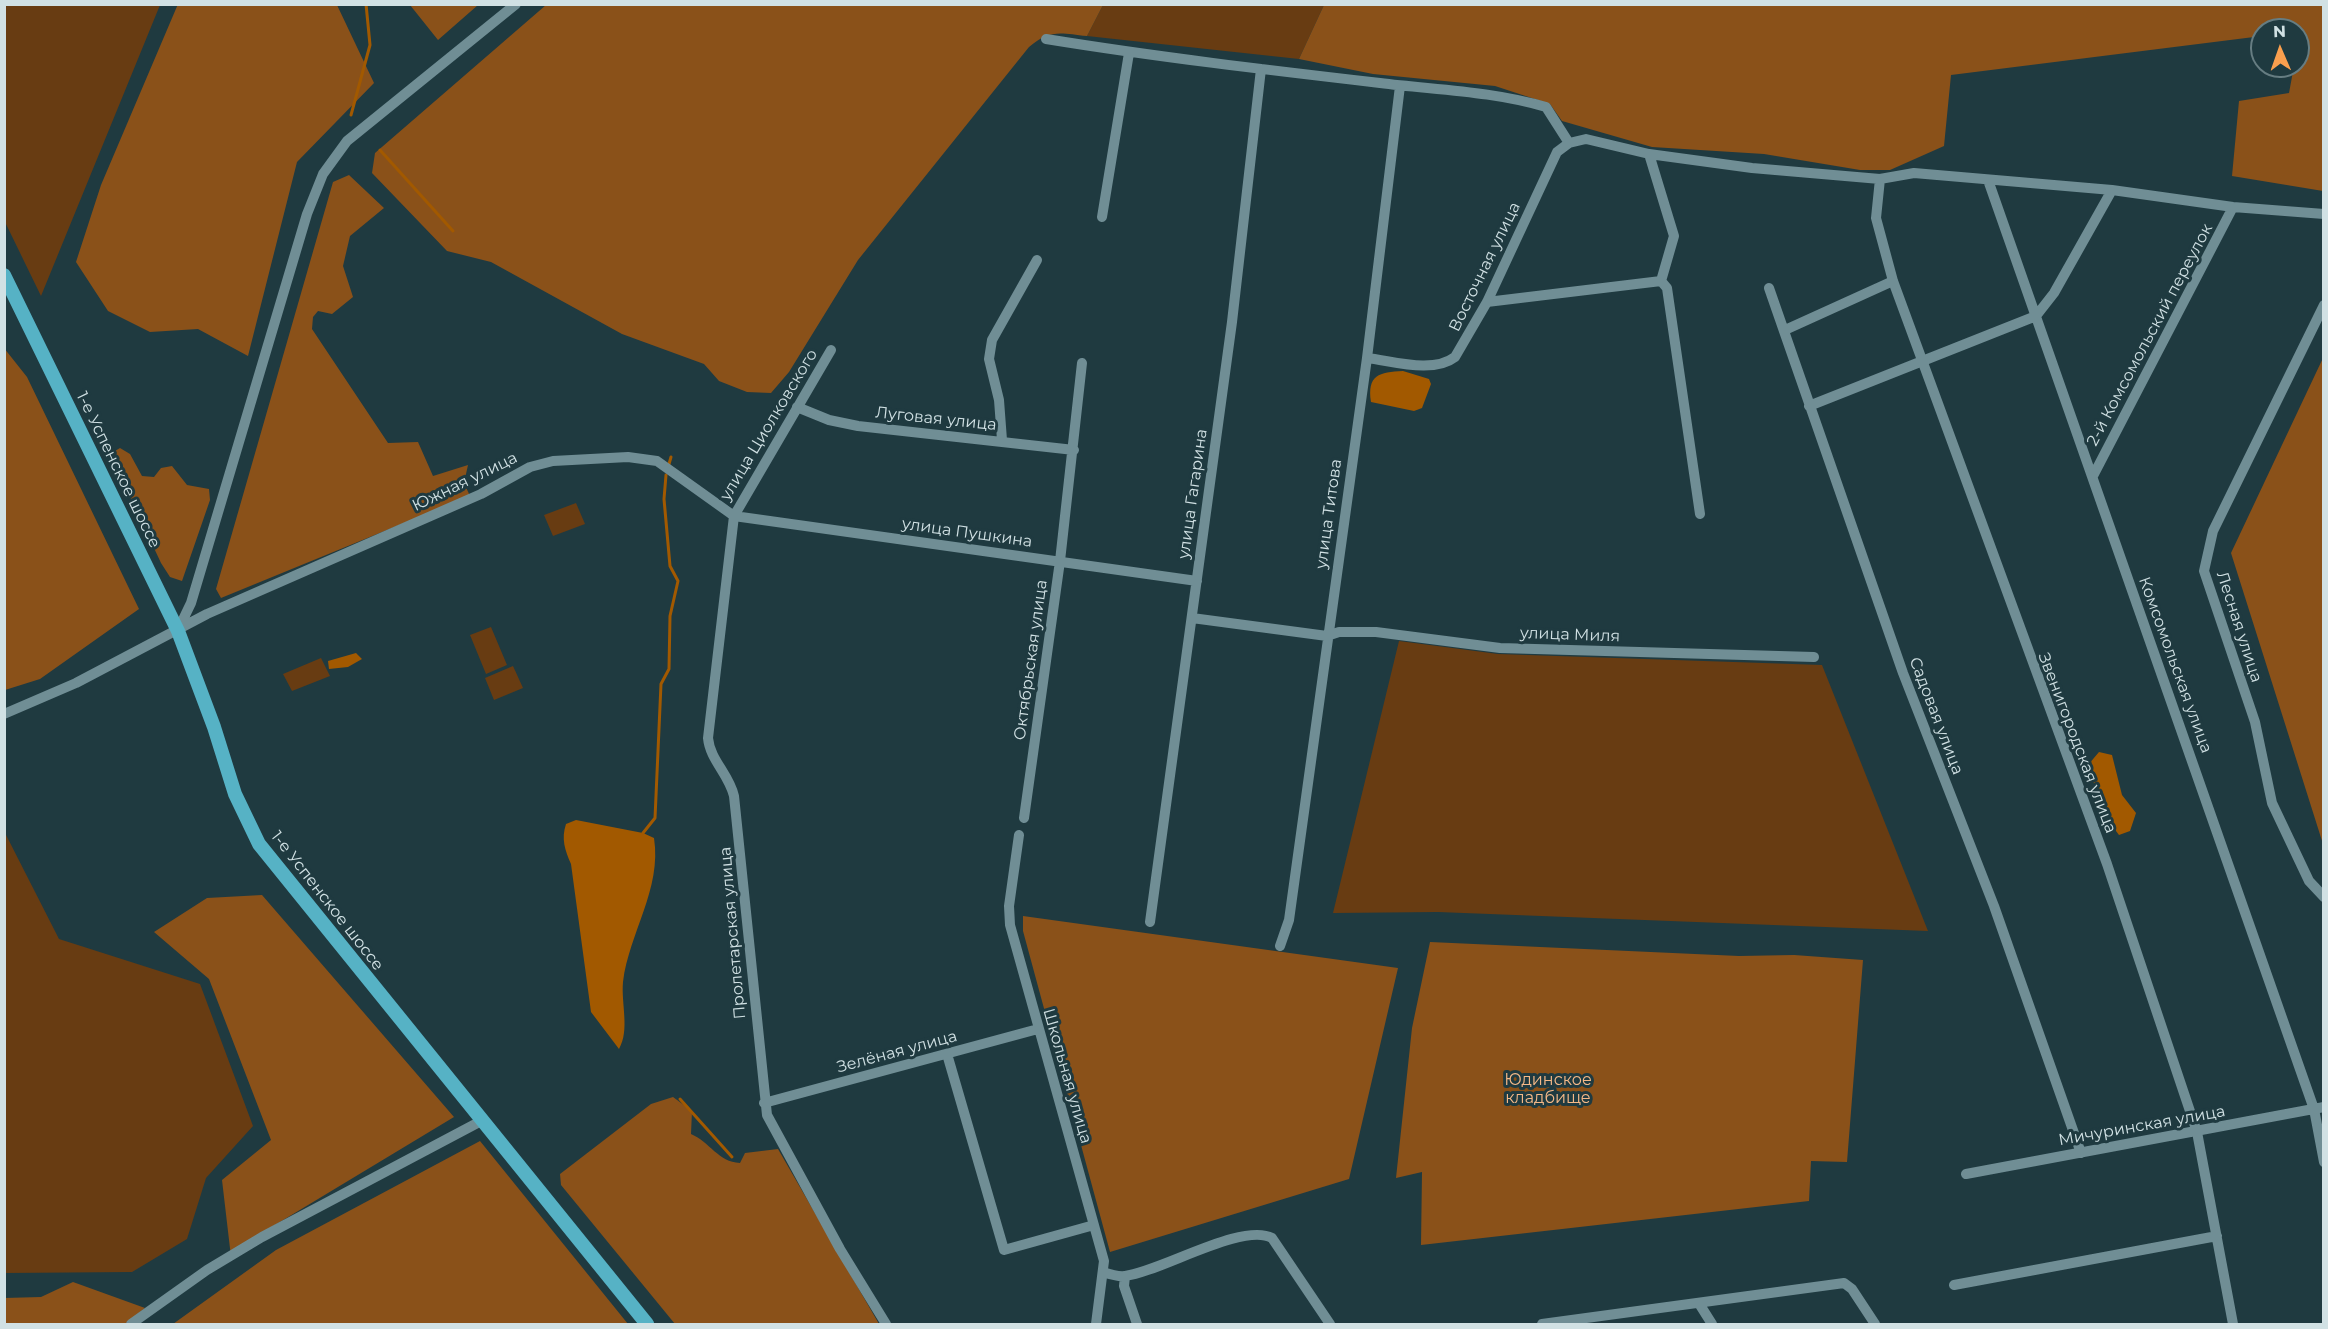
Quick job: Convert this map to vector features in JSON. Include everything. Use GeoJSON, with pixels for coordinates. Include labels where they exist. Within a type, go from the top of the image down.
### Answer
{"type":"FeatureCollection","features":[{"type":"Feature","properties":{"kind":"main road","name":"1-е Успенское шоссе"},"geometry":{"type":"LineString","coordinates":[[4,275],[178,631],[214,727],[235,794],[259,844],[647,1324]]}},
{"type":"Feature","properties":{"kind":"street"},"geometry":{"type":"LineString","coordinates":[[178,631],[194,592],[307,214],[323,174],[347,141],[516,4]]}},
{"type":"Feature","properties":{"kind":"street"},"geometry":{"type":"LineString","coordinates":[[1046,39],[1129,53],[1400,86],[1497,94],[1546,107],[1569,143],[1586,139],[1649,154],[1752,168],[1880,179],[1914,173],[2112,190],[2233,207],[2324,214]]}},
{"type":"Feature","properties":{"kind":"street"},"geometry":{"type":"LineString","coordinates":[[1102,217],[1129,53]]}},
{"type":"Feature","properties":{"kind":"street","name":"улица Гагарина"},"geometry":{"type":"LineString","coordinates":[[1150,922],[1232,322],[1261,69]]}},
{"type":"Feature","properties":{"kind":"street","name":"улица Титова"},"geometry":{"type":"LineString","coordinates":[[1280,946],[1289,920],[1367,358],[1400,86]]}},
{"type":"Feature","properties":{"kind":"street","name":"Восточная улица"},"geometry":{"type":"LineString","coordinates":[[1367,358],[1433,365],[1447,363],[1462,348],[1487,302],[1557,152],[1569,143]]}},
{"type":"Feature","properties":{"kind":"street"},"geometry":{"type":"LineString","coordinates":[[1649,154],[1663,191],[1674,236],[1661,281]]}},
{"type":"Feature","properties":{"kind":"street","name":"Звенигородская улица"},"geometry":{"type":"LineString","coordinates":[[1880,179],[1876,218],[1893,281],[2107,864],[2198,1132],[2233,1324]]}},
{"type":"Feature","properties":{"kind":"street","name":"Комсомольская улица"},"geometry":{"type":"LineString","coordinates":[[1988,180],[2319,1108],[2324,1162]]}},
{"type":"Feature","properties":{"kind":"street"},"geometry":{"type":"LineString","coordinates":[[1809,406],[2036,316],[2054,293],[2112,190]]}},
{"type":"Feature","properties":{"kind":"street","name":"2-й Комсомольский переулок"},"geometry":{"type":"LineString","coordinates":[[2093,476],[2233,207]]}},
{"type":"Feature","properties":{"kind":"street"},"geometry":{"type":"LineString","coordinates":[[1002,441],[999,400],[989,359],[992,340],[1037,260]]}},
{"type":"Feature","properties":{"kind":"street"},"geometry":{"type":"LineString","coordinates":[[1487,302],[1661,281]]}},
{"type":"Feature","properties":{"kind":"street"},"geometry":{"type":"LineString","coordinates":[[1661,281],[1667,288],[1700,514]]}},
{"type":"Feature","properties":{"kind":"street"},"geometry":{"type":"LineString","coordinates":[[1785,330],[1893,281]]}},
{"type":"Feature","properties":{"kind":"street","name":"Садовая улица"},"geometry":{"type":"LineString","coordinates":[[1769,288],[1903,673],[1994,906],[2080,1153]]}},
{"type":"Feature","properties":{"kind":"street","name":"Лесная улица"},"geometry":{"type":"LineString","coordinates":[[2324,304],[2213,531],[2204,571],[2255,722],[2272,803],[2309,881],[2324,897]]}},
{"type":"Feature","properties":{"kind":"street","name":"улица Циолковского"},"geometry":{"type":"LineString","coordinates":[[734,516],[831,350]]}},
{"type":"Feature","properties":{"kind":"street","name":"Октябрьская улица"},"geometry":{"type":"LineString","coordinates":[[1024,818],[1060,561],[1082,363]]}},
{"type":"Feature","properties":{"kind":"street","name":"Луговая улица"},"geometry":{"type":"LineString","coordinates":[[797,407],[829,420],[858,426],[1074,450]]}},
{"type":"Feature","properties":{"kind":"street","name":"Южная улица"},"geometry":{"type":"LineString","coordinates":[[4,714],[76,683],[207,614],[481,494],[530,466],[553,461],[628,457],[657,461],[734,516]]}},
{"type":"Feature","properties":{"kind":"street","name":"улица Пушкина"},"geometry":{"type":"LineString","coordinates":[[734,516],[1197,581]]}},
{"type":"Feature","properties":{"kind":"street","name":"Пролетарская улица"},"geometry":{"type":"LineString","coordinates":[[734,516],[708,738],[709,748],[726,774],[734,796],[766,1115],[840,1249],[886,1324]]}},
{"type":"Feature","properties":{"kind":"street"},"geometry":{"type":"LineString","coordinates":[[1192,618],[1327,636]]}},
{"type":"Feature","properties":{"kind":"street","name":"улица Миля"},"geometry":{"type":"LineString","coordinates":[[1327,636],[1339,632],[1376,632],[1500,648],[1814,657]]}},
{"type":"Feature","properties":{"kind":"street","name":"Школьная улица"},"geometry":{"type":"LineString","coordinates":[[1019,834],[1010,925],[1104,1261],[1096,1324]]}},
{"type":"Feature","properties":{"kind":"street","name":"Зелёная улица"},"geometry":{"type":"LineString","coordinates":[[764,1103],[1038,1029]]}},
{"type":"Feature","properties":{"kind":"street"},"geometry":{"type":"LineString","coordinates":[[947,1054],[1004,1250],[1094,1225]]}},
{"type":"Feature","properties":{"kind":"street","name":"Мичуринская улица"},"geometry":{"type":"LineString","coordinates":[[1966,1173],[2319,1108]]}},
{"type":"Feature","properties":{"kind":"street"},"geometry":{"type":"LineString","coordinates":[[131,1324],[207,1270],[262,1237],[483,1120]]}},
{"type":"Feature","properties":{"kind":"street"},"geometry":{"type":"LineString","coordinates":[[1103,1272],[1125,1276],[1239,1237],[1266,1234],[1272,1238],[1329,1324]]}},
{"type":"Feature","properties":{"kind":"street"},"geometry":{"type":"LineString","coordinates":[[1954,1285],[2217,1236]]}},
{"type":"Feature","properties":{"kind":"street"},"geometry":{"type":"LineString","coordinates":[[1125,1276],[1124,1286],[1137,1324]]}},
{"type":"Feature","properties":{"kind":"street"},"geometry":{"type":"LineString","coordinates":[[1542,1324],[1670,1306],[1700,1305],[1844,1283],[1852,1289],[1875,1324]]}},
{"type":"Feature","properties":{"kind":"street"},"geometry":{"type":"LineString","coordinates":[[1700,1305],[1712,1324]]}},
{"type":"Feature","properties":{"kind":"shaded area"},"geometry":{"type":"Polygon","coordinates":[[[5,4],[160,5],[41,296],[5,222],[5,4]]]}},
{"type":"Feature","properties":{"kind":"shaded area"},"geometry":{"type":"Polygon","coordinates":[[[1103,5],[1324,5],[1299,59],[1087,36],[1103,5]]]}},
{"type":"Feature","properties":{"kind":"shaded area"},"geometry":{"type":"Polygon","coordinates":[[[1403,371],[1429,379],[1431,384],[1422,408],[1414,411],[1371,402],[1371,386],[1376,377],[1387,372],[1403,371]]]}},
{"type":"Feature","properties":{"kind":"shaded area"},"geometry":{"type":"Polygon","coordinates":[[[576,503],[585,524],[553,536],[544,515],[576,503]]]}},
{"type":"Feature","properties":{"kind":"shaded area"},"geometry":{"type":"Polygon","coordinates":[[[491,627],[507,665],[486,674],[470,635],[491,627]]]}},
{"type":"Feature","properties":{"kind":"shaded area"},"geometry":{"type":"Polygon","coordinates":[[[1399,641],[1498,654],[1822,665],[1928,931],[1438,912],[1333,913],[1399,641]]]}},
{"type":"Feature","properties":{"kind":"shaded area"},"geometry":{"type":"Polygon","coordinates":[[[356,653],[362,659],[348,667],[329,669],[328,661],[356,653]]]}},
{"type":"Feature","properties":{"kind":"shaded area"},"geometry":{"type":"Polygon","coordinates":[[[321,658],[330,676],[292,691],[283,674],[321,658]]]}},
{"type":"Feature","properties":{"kind":"shaded area"},"geometry":{"type":"Polygon","coordinates":[[[513,666],[523,688],[494,700],[485,678],[513,666]]]}},
{"type":"Feature","properties":{"kind":"shaded area"},"geometry":{"type":"Polygon","coordinates":[[[2099,752],[2112,755],[2122,795],[2136,813],[2130,831],[2119,835],[2104,815],[2088,765],[2099,752]]]}},
{"type":"Feature","properties":{"kind":"shaded area"},"geometry":{"type":"Polygon","coordinates":[[[576,820],[643,833],[654,838],[653,875],[626,964],[623,982],[625,1025],[619,1049],[591,1012],[571,864],[564,840],[566,824],[576,820]]]}},
{"type":"Feature","properties":{"kind":"shaded area"},"geometry":{"type":"Polygon","coordinates":[[[4,831],[59,939],[200,984],[253,1126],[206,1178],[187,1239],[132,1272],[5,1273],[4,831]]]}},
{"type":"Feature","properties":{"kind":"green space"},"geometry":{"type":"Polygon","coordinates":[[[178,4],[337,5],[374,83],[297,162],[248,356],[198,329],[150,332],[108,311],[76,262],[101,185],[178,4]]]}},
{"type":"Feature","properties":{"kind":"green space"},"geometry":{"type":"Polygon","coordinates":[[[410,5],[478,5],[438,40],[410,5]]]}},
{"type":"Feature","properties":{"kind":"green space"},"geometry":{"type":"Polygon","coordinates":[[[546,5],[1103,5],[1087,36],[1049,35],[1029,47],[858,260],[789,372],[771,393],[747,392],[719,381],[704,364],[622,334],[491,262],[447,251],[372,173],[375,153],[546,5]]]}},
{"type":"Feature","properties":{"kind":"green space"},"geometry":{"type":"Polygon","coordinates":[[[1324,5],[2323,5],[2323,191],[2232,176],[2239,101],[2289,93],[2292,78],[2310,78],[2310,18],[2250,18],[2250,38],[1951,75],[1944,146],[1890,170],[1860,170],[1764,154],[1652,147],[1562,121],[1550,104],[1495,86],[1373,74],[1299,59],[1324,5]]]}},
{"type":"Feature","properties":{"kind":"green space"},"geometry":{"type":"Polygon","coordinates":[[[349,175],[384,208],[350,236],[343,266],[353,297],[332,314],[318,311],[313,317],[312,329],[388,443],[418,442],[433,476],[468,465],[464,483],[470,496],[221,598],[216,589],[333,182],[349,175]]]}},
{"type":"Feature","properties":{"kind":"green space"},"geometry":{"type":"Polygon","coordinates":[[[4,348],[27,377],[139,609],[40,679],[5,690],[4,348]]]}},
{"type":"Feature","properties":{"kind":"green space"},"geometry":{"type":"Polygon","coordinates":[[[2323,358],[2323,844],[2231,553],[2323,358]]]}},
{"type":"Feature","properties":{"kind":"green space"},"geometry":{"type":"Polygon","coordinates":[[[120,448],[130,454],[142,476],[154,477],[161,468],[172,466],[187,485],[209,489],[210,500],[182,581],[170,577],[161,563],[110,454],[120,448]]]}},
{"type":"Feature","properties":{"kind":"green space"},"geometry":{"type":"Polygon","coordinates":[[[262,895],[454,1117],[260,1234],[231,1257],[222,1180],[271,1140],[209,979],[154,932],[207,898],[262,895]]]}},
{"type":"Feature","properties":{"kind":"green space"},"geometry":{"type":"Polygon","coordinates":[[[1023,916],[1398,968],[1349,1179],[1110,1252],[1023,931],[1023,916]]]}},
{"type":"Feature","properties":{"kind":"green space","name":"Юдинское кладбище"},"geometry":{"type":"Polygon","coordinates":[[[1430,942],[1739,956],[1794,955],[1863,960],[1847,1162],[1811,1161],[1809,1201],[1421,1245],[1422,1172],[1396,1178],[1412,1028],[1430,942]]]}},
{"type":"Feature","properties":{"kind":"green space"},"geometry":{"type":"Polygon","coordinates":[[[673,1097],[692,1111],[691,1134],[732,1162],[740,1163],[745,1153],[778,1149],[879,1324],[675,1324],[561,1185],[560,1174],[651,1104],[673,1097]]]}},
{"type":"Feature","properties":{"kind":"green space"},"geometry":{"type":"Polygon","coordinates":[[[480,1141],[628,1324],[173,1324],[276,1250],[480,1141]]]}},
{"type":"Feature","properties":{"kind":"green space"},"geometry":{"type":"Polygon","coordinates":[[[73,1282],[145,1308],[125,1324],[5,1324],[4,1298],[41,1297],[73,1282]]]}},
{"type":"Feature","properties":{"kind":"waterway"},"geometry":{"type":"LineString","coordinates":[[351,115],[370,45],[366,4]]}},
{"type":"Feature","properties":{"kind":"waterway"},"geometry":{"type":"LineString","coordinates":[[380,150],[453,231]]}},
{"type":"Feature","properties":{"kind":"waterway"},"geometry":{"type":"LineString","coordinates":[[669,464],[671,457]]}},
{"type":"Feature","properties":{"kind":"waterway"},"geometry":{"type":"LineString","coordinates":[[643,833],[655,818],[661,684],[669,669],[670,616],[678,581],[670,566],[664,499],[666,475]]}},
{"type":"Feature","properties":{"kind":"waterway"},"geometry":{"type":"LineString","coordinates":[[680,1099],[732,1157]]}}]}
